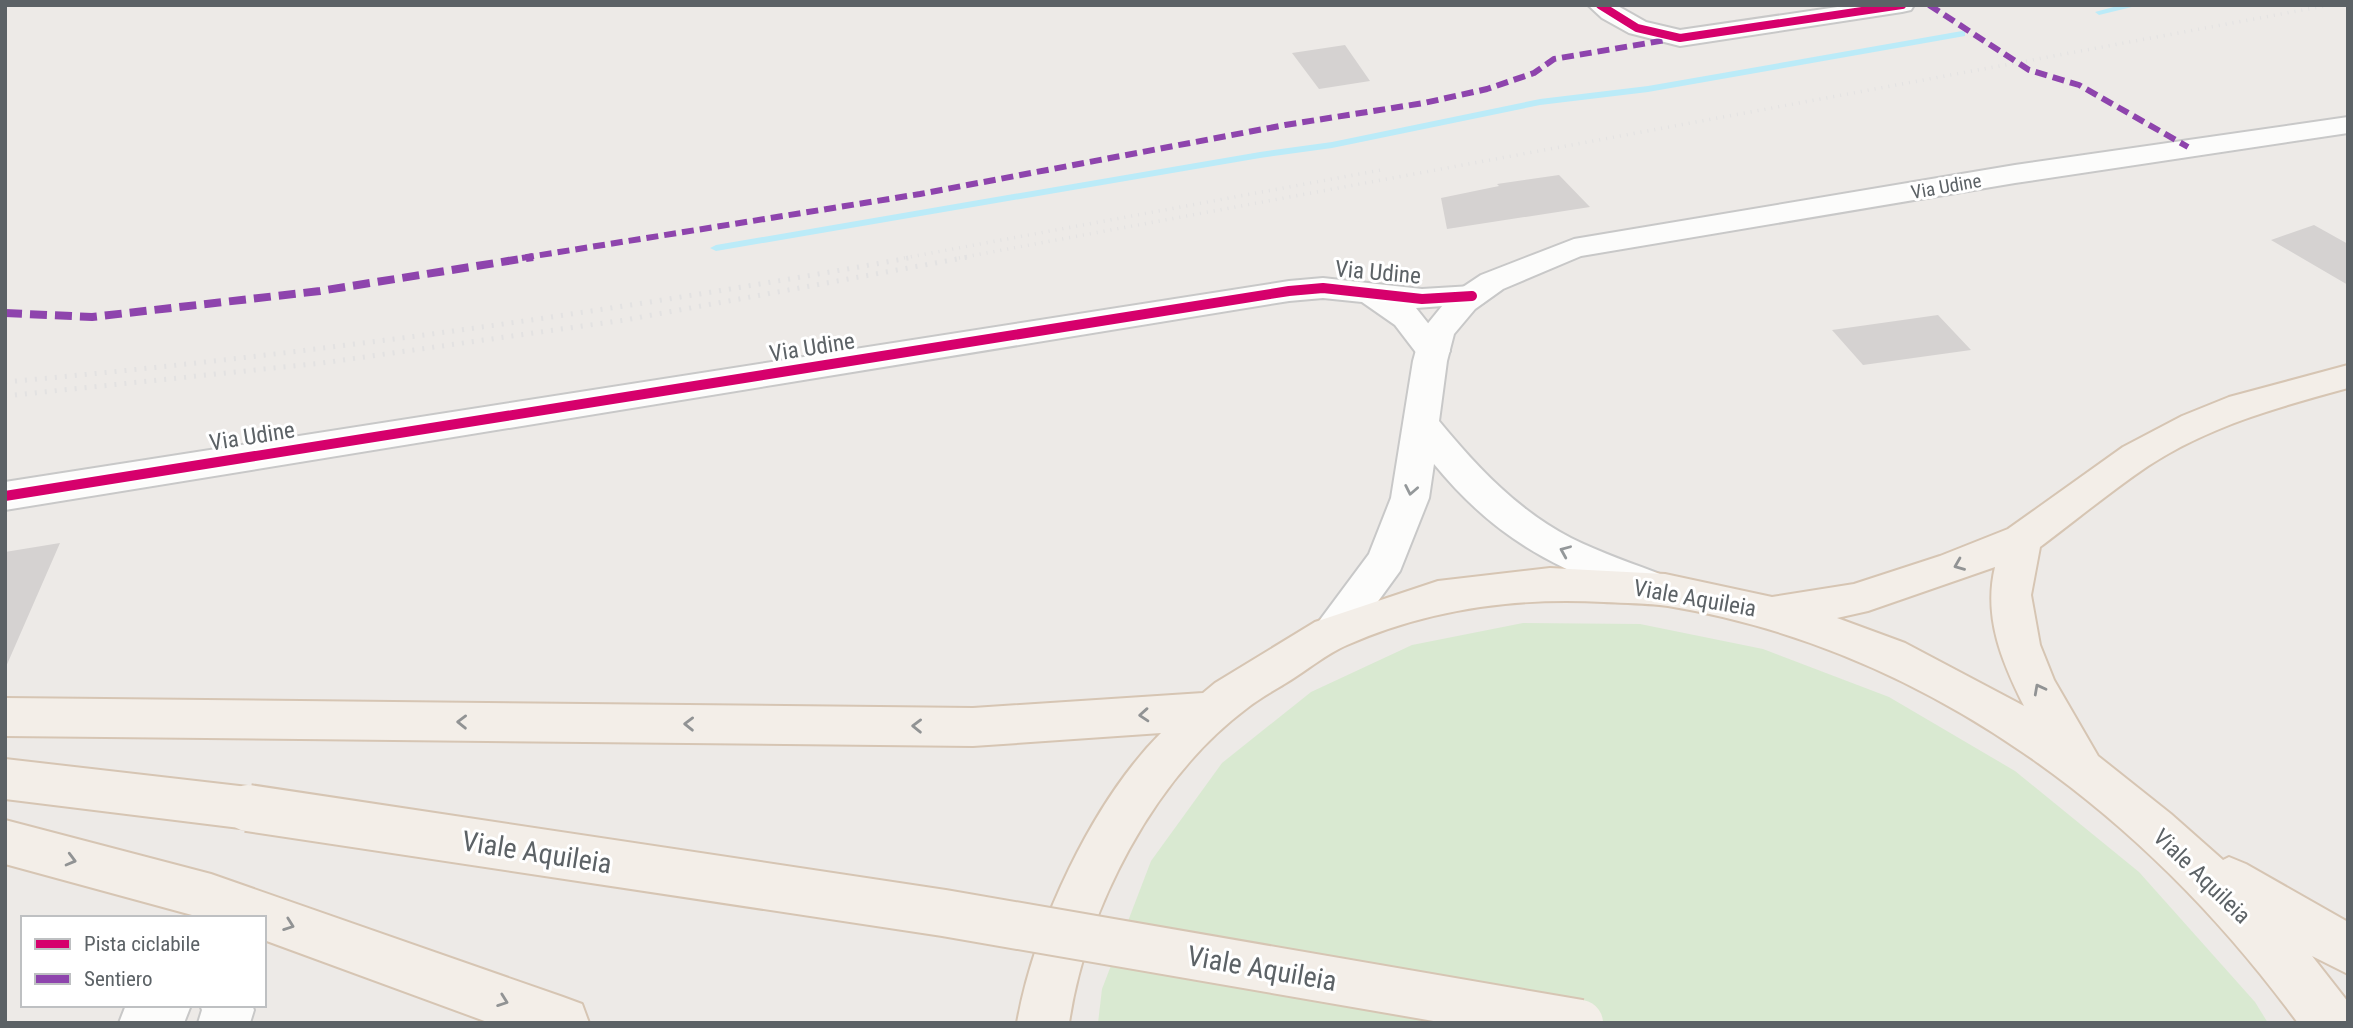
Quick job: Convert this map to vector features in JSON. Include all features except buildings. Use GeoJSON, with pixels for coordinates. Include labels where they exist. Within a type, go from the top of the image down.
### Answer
{"type":"FeatureCollection","features":[{"type":"Feature","properties":{"kind":"main road"},"geometry":{"type":"LineString","coordinates":[[1767,611],[1854,600],[1954,567],[2022,539],[2136,456],[2195,425],[2242,405],[2348,376]]}},
{"type":"Feature","properties":{"kind":"main road"},"geometry":{"type":"LineString","coordinates":[[2022,539],[2012,578],[2014,628],[2030,672],[2084,771]]}},
{"type":"Feature","properties":{"kind":"main road","name":"Viale Aquileia"},"geometry":{"type":"LineString","coordinates":[[1044,1023],[1072,918],[1110,836],[1157,768],[1212,711],[1280,660],[1332,632],[1381,612],[1484,588],[1580,583],[1651,587],[1767,611],[1846,637],[1925,672],[2004,717],[2084,771],[2174,845],[2258,931],[2331,1023]]}},
{"type":"Feature","properties":{"kind":"main road"},"geometry":{"type":"LineString","coordinates":[[5,717],[972,727],[1212,711]]}},
{"type":"Feature","properties":{"kind":"main road","name":"Viale Aquileia"},"geometry":{"type":"LineString","coordinates":[[5,779],[248,808],[944,913],[1580,1023]]}},
{"type":"Feature","properties":{"kind":"main road"},"geometry":{"type":"LineString","coordinates":[[5,842],[211,897],[264,916]]}},
{"type":"Feature","properties":{"kind":"main road"},"geometry":{"type":"LineString","coordinates":[[2174,845],[2285,915],[2348,950]]}},
{"type":"Feature","properties":{"kind":"main road"},"geometry":{"type":"LineString","coordinates":[[266,917],[563,1023]]}},
{"type":"Feature","properties":{"kind":"street"},"geometry":{"type":"LineString","coordinates":[[1600,5],[1625,24],[1650,34],[1680,38],[1902,5]]}},
{"type":"Feature","properties":{"kind":"street","name":"Via Udine"},"geometry":{"type":"LineString","coordinates":[[1332,632],[1386,560],[1410,498],[1438,332],[1472,296],[1509,274],[1574,248],[2188,147],[2348,125]]}},
{"type":"Feature","properties":{"kind":"street","name":"Via Udine"},"geometry":{"type":"LineString","coordinates":[[5,496],[1289,291],[1323,288],[1422,299],[1472,296]]}},
{"type":"Feature","properties":{"kind":"street","name":"Via Udine"},"geometry":{"type":"LineString","coordinates":[[1366,292],[1391,304],[1412,320],[1433,351]]}},
{"type":"Feature","properties":{"kind":"street"},"geometry":{"type":"LineString","coordinates":[[1421,423],[1458,470],[1489,502],[1545,542],[1651,587]]}},
{"type":"Feature","properties":{"kind":"street","name":"Via Udine"},"geometry":{"type":"LineString","coordinates":[[5,503],[161,471]]}},
{"type":"Feature","properties":{"kind":"street"},"geometry":{"type":"LineString","coordinates":[[145,1023],[163,1007]]}},
{"type":"Feature","properties":{"kind":"green space"},"geometry":{"type":"Polygon","coordinates":[[[1523,623],[1640,624],[1763,649],[1889,697],[2015,771],[2139,872],[2255,1002],[2268,1023],[1098,1023],[1102,989],[1151,861],[1222,763],[1311,692],[1412,645],[1523,623]]]}},
{"type":"Feature","properties":{"kind":"waterway"},"geometry":{"type":"LineString","coordinates":[[2099,12],[2136,5]]}},
{"type":"Feature","properties":{"kind":"waterway"},"geometry":{"type":"LineString","coordinates":[[716,248],[1332,145],[1540,102],[1648,89],[1962,34]]}},
{"type":"Feature","properties":{"kind":"railway"},"geometry":{"type":"LineString","coordinates":[[959,258],[2330,5]]}},
{"type":"Feature","properties":{"kind":"railway"},"geometry":{"type":"LineString","coordinates":[[904,258],[1381,170]]}},
{"type":"Feature","properties":{"kind":"railway"},"geometry":{"type":"LineString","coordinates":[[5,382],[233,359],[461,330],[687,296],[914,257]]}},
{"type":"Feature","properties":{"kind":"railway"},"geometry":{"type":"LineString","coordinates":[[5,396],[322,363],[625,320],[968,257]]}},
{"type":"Feature","properties":{"kind":"marked path"},"geometry":{"type":"LineString","coordinates":[[1929,5],[2029,70],[2079,85],[2188,147]]}},
{"type":"Feature","properties":{"kind":"marked path"},"geometry":{"type":"LineString","coordinates":[[5,313],[92,317],[320,291],[920,194],[1285,125],[1424,103],[1487,89],[1534,73],[1554,59],[1666,40]]}},
{"type":"Feature","properties":{"kind":"cycle path"},"geometry":{"type":"LineString","coordinates":[[1600,5],[1637,28],[1680,38],[1902,5]]}},
{"type":"Feature","properties":{"kind":"cycle path"},"geometry":{"type":"LineString","coordinates":[[5,496],[1289,291],[1323,288],[1422,299],[1472,296]]}}]}
